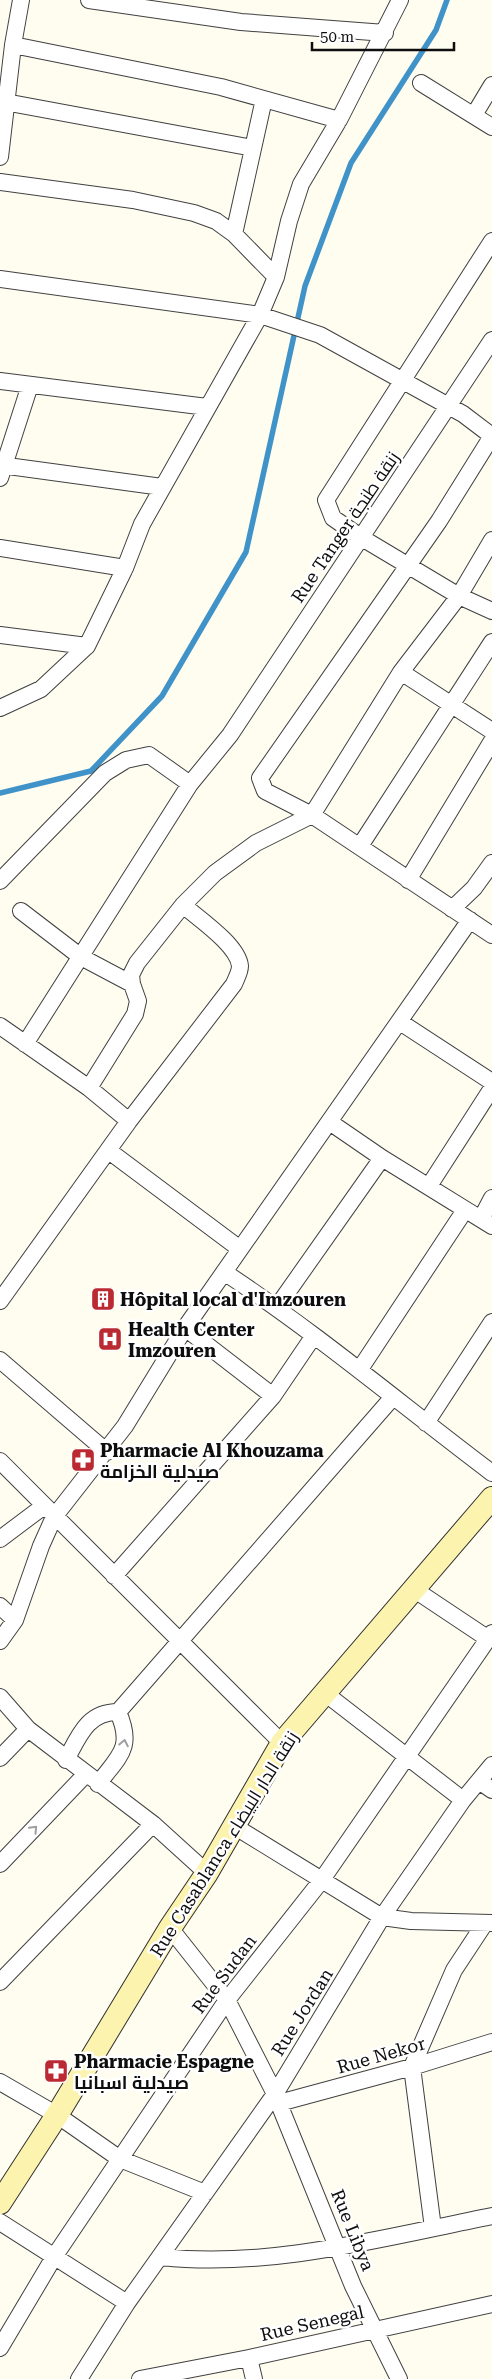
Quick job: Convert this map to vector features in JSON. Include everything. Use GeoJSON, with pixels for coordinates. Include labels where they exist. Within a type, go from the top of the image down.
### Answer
{"type":"FeatureCollection","features":[{"type":"Feature","properties":{"kind":"main road","name":"Rue Casablanca زنقة الدار البيضاء"},"geometry":{"type":"LineString","coordinates":[[0,2203],[57,2115],[170,1928],[207,1873],[282,1743],[326,1694],[492,1498]]}},
{"type":"Feature","properties":{"kind":"street"},"geometry":{"type":"LineString","coordinates":[[0,157],[3,101],[21,0]]}},
{"type":"Feature","properties":{"kind":"street"},"geometry":{"type":"LineString","coordinates":[[89,0],[241,22],[385,33]]}},
{"type":"Feature","properties":{"kind":"street"},"geometry":{"type":"LineString","coordinates":[[0,708],[41,689],[87,646],[125,568],[142,524],[260,315],[276,277],[289,221],[301,184],[339,120],[385,33],[400,0]]}},
{"type":"Feature","properties":{"kind":"street"},"geometry":{"type":"LineString","coordinates":[[13,45],[211,85],[339,120]]}},
{"type":"Feature","properties":{"kind":"street"},"geometry":{"type":"LineString","coordinates":[[421,83],[492,127]]}},
{"type":"Feature","properties":{"kind":"street"},"geometry":{"type":"LineString","coordinates":[[474,115],[492,85]]}},
{"type":"Feature","properties":{"kind":"street"},"geometry":{"type":"LineString","coordinates":[[234,234],[264,99]]}},
{"type":"Feature","properties":{"kind":"street"},"geometry":{"type":"LineString","coordinates":[[3,101],[253,148]]}},
{"type":"Feature","properties":{"kind":"street"},"geometry":{"type":"LineString","coordinates":[[0,182],[133,200],[194,213],[216,221],[234,234],[276,277]]}},
{"type":"Feature","properties":{"kind":"street"},"geometry":{"type":"LineString","coordinates":[[492,241],[401,380],[326,500],[333,518],[362,538],[409,564],[459,596],[492,611]]}},
{"type":"Feature","properties":{"kind":"street"},"geometry":{"type":"LineString","coordinates":[[0,279],[260,315],[286,323],[320,335],[449,406],[492,436],[409,564],[260,778],[264,791],[312,815],[492,935]]}},
{"type":"Feature","properties":{"kind":"street","name":"Rue Tanger زنقة طنجة"},"geometry":{"type":"LineString","coordinates":[[25,1044],[190,784],[230,734],[492,340]]}},
{"type":"Feature","properties":{"kind":"street"},"geometry":{"type":"LineString","coordinates":[[0,381],[207,407]]}},
{"type":"Feature","properties":{"kind":"street"},"geometry":{"type":"LineString","coordinates":[[30,385],[1,470],[162,487]]}},
{"type":"Feature","properties":{"kind":"street"},"geometry":{"type":"LineString","coordinates":[[89,1088],[135,1014],[138,1001],[131,975],[136,963],[183,905],[214,873],[256,843],[312,815],[401,672],[459,596],[492,540]]}},
{"type":"Feature","properties":{"kind":"street"},"geometry":{"type":"LineString","coordinates":[[0,548],[125,568]]}},
{"type":"Feature","properties":{"kind":"street"},"geometry":{"type":"LineString","coordinates":[[0,635],[87,646]]}},
{"type":"Feature","properties":{"kind":"street"},"geometry":{"type":"LineString","coordinates":[[360,846],[492,642]]}},
{"type":"Feature","properties":{"kind":"street"},"geometry":{"type":"LineString","coordinates":[[401,672],[492,731]]}},
{"type":"Feature","properties":{"kind":"street"},"geometry":{"type":"LineString","coordinates":[[408,880],[492,741]]}},
{"type":"Feature","properties":{"kind":"street"},"geometry":{"type":"LineString","coordinates":[[0,882],[105,773],[126,760],[150,755],[190,784]]}},
{"type":"Feature","properties":{"kind":"street"},"geometry":{"type":"LineString","coordinates":[[452,909],[474,888],[492,863]]}},
{"type":"Feature","properties":{"kind":"street"},"geometry":{"type":"LineString","coordinates":[[0,1301],[129,1121],[234,984],[240,968],[238,958],[232,948],[183,905]]}},
{"type":"Feature","properties":{"kind":"street"},"geometry":{"type":"LineString","coordinates":[[21,910],[81,957],[132,984]]}},
{"type":"Feature","properties":{"kind":"street"},"geometry":{"type":"LineString","coordinates":[[0,1539],[49,1512],[107,1452],[224,1272],[331,1122],[470,920]]}},
{"type":"Feature","properties":{"kind":"street"},"geometry":{"type":"LineString","coordinates":[[400,1022],[492,1082]]}},
{"type":"Feature","properties":{"kind":"street"},"geometry":{"type":"LineString","coordinates":[[0,1026],[89,1088],[129,1121]]}},
{"type":"Feature","properties":{"kind":"street"},"geometry":{"type":"LineString","coordinates":[[428,1186],[492,1088]]}},
{"type":"Feature","properties":{"kind":"street"},"geometry":{"type":"LineString","coordinates":[[331,1122],[382,1158],[487,1223],[492,1198]]}},
{"type":"Feature","properties":{"kind":"street"},"geometry":{"type":"LineString","coordinates":[[108,1151],[240,1249]]}},
{"type":"Feature","properties":{"kind":"street"},"geometry":{"type":"LineString","coordinates":[[277,1307],[382,1158]]}},
{"type":"Feature","properties":{"kind":"street"},"geometry":{"type":"LineString","coordinates":[[360,1369],[465,1210]]}},
{"type":"Feature","properties":{"kind":"street"},"geometry":{"type":"LineString","coordinates":[[224,1272],[277,1307],[314,1337],[360,1369],[426,1424],[492,1473]]}},
{"type":"Feature","properties":{"kind":"street"},"geometry":{"type":"LineString","coordinates":[[426,1424],[492,1322]]}},
{"type":"Feature","properties":{"kind":"street"},"geometry":{"type":"LineString","coordinates":[[186,1328],[272,1396]]}},
{"type":"Feature","properties":{"kind":"street"},"geometry":{"type":"LineString","coordinates":[[114,1576],[272,1396],[314,1337]]}},
{"type":"Feature","properties":{"kind":"street"},"geometry":{"type":"LineString","coordinates":[[0,1360],[107,1452]]}},
{"type":"Feature","properties":{"kind":"street"},"geometry":{"type":"LineString","coordinates":[[66,1760],[85,1726],[104,1712],[118,1712],[392,1397]]}},
{"type":"Feature","properties":{"kind":"street"},"geometry":{"type":"LineString","coordinates":[[0,1461],[114,1576],[182,1640],[282,1743]]}},
{"type":"Feature","properties":{"kind":"street"},"geometry":{"type":"LineString","coordinates":[[0,1641],[15,1620],[41,1546],[49,1512]]}},
{"type":"Feature","properties":{"kind":"street"},"geometry":{"type":"LineString","coordinates":[[415,1590],[490,1635]]}},
{"type":"Feature","properties":{"kind":"street"},"geometry":{"type":"LineString","coordinates":[[0,1606],[15,1620]]}},
{"type":"Feature","properties":{"kind":"street","name":"Rue Sudan"},"geometry":{"type":"LineString","coordinates":[[0,2348],[54,2257],[227,2000],[321,1881],[490,1635]]}},
{"type":"Feature","properties":{"kind":"street"},"geometry":{"type":"LineString","coordinates":[[326,1694],[463,1800]]}},
{"type":"Feature","properties":{"kind":"street"},"geometry":{"type":"LineString","coordinates":[[0,1697],[28,1730],[153,1824],[207,1873]]}},
{"type":"Feature","properties":{"kind":"street"},"geometry":{"type":"LineString","coordinates":[[0,1864],[124,1750],[126,1730],[118,1712]]}},
{"type":"Feature","properties":{"kind":"street"},"geometry":{"type":"LineString","coordinates":[[0,1758],[28,1730]]}},
{"type":"Feature","properties":{"kind":"street","name":"Rue Jordan"},"geometry":{"type":"LineString","coordinates":[[79,2379],[127,2303],[162,2257],[205,2193],[277,2098],[382,1916],[463,1800],[486,1785],[492,1765]]}},
{"type":"Feature","properties":{"kind":"street"},"geometry":{"type":"LineString","coordinates":[[0,1982],[153,1824]]}},
{"type":"Feature","properties":{"kind":"street"},"geometry":{"type":"LineString","coordinates":[[234,1826],[321,1881],[382,1916],[411,1921],[488,1923]]}},
{"type":"Feature","properties":{"kind":"street"},"geometry":{"type":"LineString","coordinates":[[433,2228],[412,2067],[454,1970],[488,1923]]}},
{"type":"Feature","properties":{"kind":"street","name":"Rue Libya"},"geometry":{"type":"LineString","coordinates":[[170,1928],[227,2000],[277,2098],[353,2286],[399,2379]]}},
{"type":"Feature","properties":{"kind":"street","name":"Rue Nekor"},"geometry":{"type":"LineString","coordinates":[[277,2098],[412,2067],[492,2042]]}},
{"type":"Feature","properties":{"kind":"street"},"geometry":{"type":"LineString","coordinates":[[0,2082],[57,2115],[120,2159],[205,2193]]}},
{"type":"Feature","properties":{"kind":"street"},"geometry":{"type":"LineString","coordinates":[[162,2257],[190,2260],[260,2257],[338,2247],[492,2216]]}},
{"type":"Feature","properties":{"kind":"street"},"geometry":{"type":"LineString","coordinates":[[0,2222],[127,2303]]}},
{"type":"Feature","properties":{"kind":"street","name":"Rue Senegal"},"geometry":{"type":"LineString","coordinates":[[140,2379],[249,2358],[492,2304]]}},
{"type":"Feature","properties":{"kind":"street"},"geometry":{"type":"LineString","coordinates":[[249,2358],[254,2379]]}},
{"type":"Feature","properties":{"kind":"waterway"},"geometry":{"type":"LineString","coordinates":[[0,793],[91,771],[162,696],[246,552],[305,286],[351,163],[436,30],[447,0]]}},
{"type":"Feature","properties":{"kind":"place","name":"Hôpital local d'Imzouren"},"geometry":{"type":"Point","coordinates":[103,1299]}},
{"type":"Feature","properties":{"kind":"place","name":"Health Center Imzouren"},"geometry":{"type":"Point","coordinates":[110,1339]}},
{"type":"Feature","properties":{"kind":"place","name":"Pharmacie Al Khouzama صيدلية الخزامة"},"geometry":{"type":"Point","coordinates":[83,1460]}},
{"type":"Feature","properties":{"kind":"place","name":"Pharmacie Espagne صيدلية اسبانيا"},"geometry":{"type":"Point","coordinates":[56,2071]}}]}
